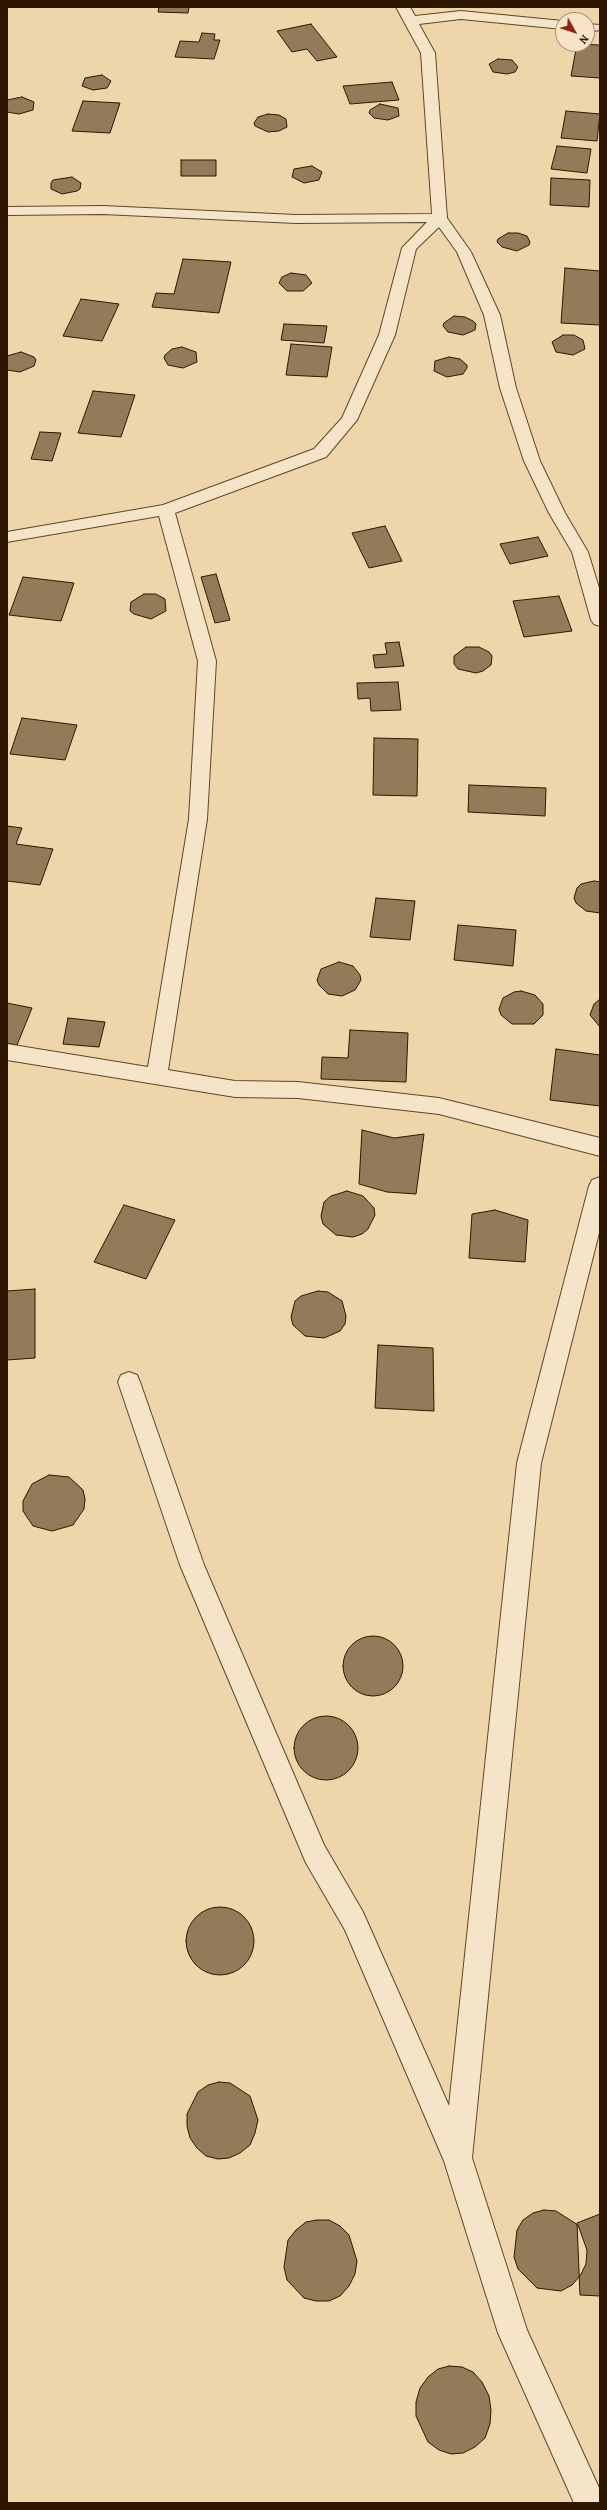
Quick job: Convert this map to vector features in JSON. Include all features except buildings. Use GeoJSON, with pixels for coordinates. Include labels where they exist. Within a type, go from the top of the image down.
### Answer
{"type":"FeatureCollection","features":[{"type":"Feature","properties":{"kind":"street"},"geometry":{"type":"LineString","coordinates":[[403,7],[428,53],[435,172],[440,218],[464,252],[492,316],[508,388],[532,461],[557,513],[580,552],[600,620]]}},
{"type":"Feature","properties":{"kind":"street"},"geometry":{"type":"LineString","coordinates":[[410,21],[462,11],[555,24]]}},
{"type":"Feature","properties":{"kind":"street"},"geometry":{"type":"LineString","coordinates":[[7,211],[103,210],[296,219],[440,218]]}},
{"type":"Feature","properties":{"kind":"street"},"geometry":{"type":"LineString","coordinates":[[7,537],[166,510],[320,453],[349,420],[387,335],[409,248],[440,218]]}},
{"type":"Feature","properties":{"kind":"street"},"geometry":{"type":"LineString","coordinates":[[158,1076],[198,819],[206,661],[166,510]]}},
{"type":"Feature","properties":{"kind":"street"},"geometry":{"type":"LineString","coordinates":[[7,1052],[235,1089],[298,1090],[439,1106],[600,1147]]}},
{"type":"Feature","properties":{"kind":"street"},"geometry":{"type":"LineString","coordinates":[[458,2159],[529,1463],[600,1186]]}},
{"type":"Feature","properties":{"kind":"street"},"geometry":{"type":"LineString","coordinates":[[129,1382],[192,1566],[314,1854],[354,1921],[458,2159],[513,2333],[590,2503]]}}]}
